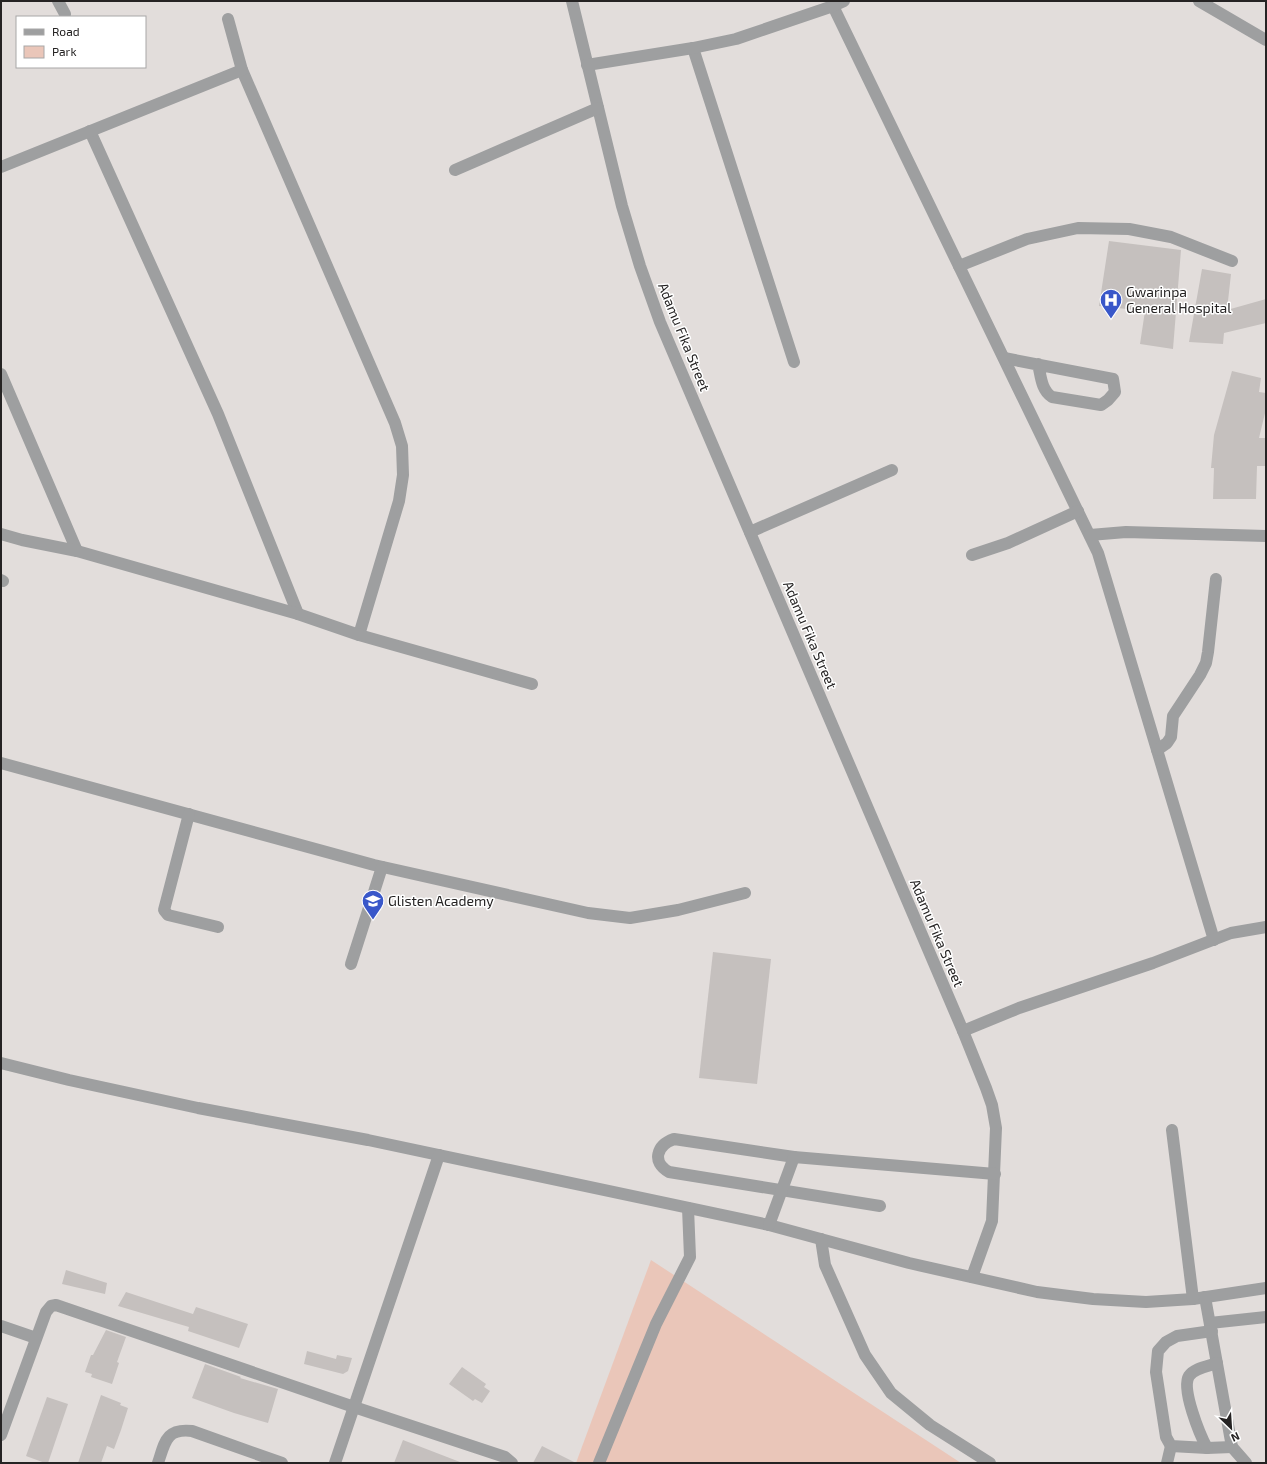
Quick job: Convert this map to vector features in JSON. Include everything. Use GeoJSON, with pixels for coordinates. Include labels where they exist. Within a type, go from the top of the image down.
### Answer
{"type":"FeatureCollection","features":[{"type":"Feature","properties":{"kind":"street"},"geometry":{"type":"LineString","coordinates":[[58,1],[65,14]]}},
{"type":"Feature","properties":{"kind":"street","name":"Adamu Fika Street"},"geometry":{"type":"LineString","coordinates":[[572,1],[622,206],[640,266],[660,322],[963,1031],[992,1105],[996,1128],[992,1221],[972,1277]]}},
{"type":"Feature","properties":{"kind":"street"},"geometry":{"type":"LineString","coordinates":[[1199,1],[1266,40]]}},
{"type":"Feature","properties":{"kind":"street"},"geometry":{"type":"LineString","coordinates":[[587,65],[694,48],[736,39],[839,4],[959,266],[1098,553],[1214,940]]}},
{"type":"Feature","properties":{"kind":"street"},"geometry":{"type":"LineString","coordinates":[[228,19],[242,70],[395,423],[402,446],[403,475],[399,501],[359,635]]}},
{"type":"Feature","properties":{"kind":"street"},"geometry":{"type":"LineString","coordinates":[[694,48],[794,362]]}},
{"type":"Feature","properties":{"kind":"street"},"geometry":{"type":"LineString","coordinates":[[1,167],[242,70]]}},
{"type":"Feature","properties":{"kind":"street"},"geometry":{"type":"LineString","coordinates":[[455,170],[598,108]]}},
{"type":"Feature","properties":{"kind":"street"},"geometry":{"type":"LineString","coordinates":[[90,131],[218,414],[298,614]]}},
{"type":"Feature","properties":{"kind":"street"},"geometry":{"type":"LineString","coordinates":[[959,266],[1027,239],[1078,228],[1129,229],[1171,237],[1232,261]]}},
{"type":"Feature","properties":{"kind":"street"},"geometry":{"type":"LineString","coordinates":[[1004,358],[1038,364],[1113,379],[1115,392],[1101,405],[1052,397],[1046,394],[1038,364]]}},
{"type":"Feature","properties":{"kind":"street"},"geometry":{"type":"LineString","coordinates":[[1,374],[77,551]]}},
{"type":"Feature","properties":{"kind":"street"},"geometry":{"type":"LineString","coordinates":[[750,532],[892,470]]}},
{"type":"Feature","properties":{"kind":"street"},"geometry":{"type":"LineString","coordinates":[[972,555],[1008,542],[1078,511]]}},
{"type":"Feature","properties":{"kind":"street"},"geometry":{"type":"LineString","coordinates":[[1090,536],[1126,532],[1266,536]]}},
{"type":"Feature","properties":{"kind":"street"},"geometry":{"type":"LineString","coordinates":[[1,534],[22,540],[77,551],[298,614],[359,635],[532,684]]}},
{"type":"Feature","properties":{"kind":"street"},"geometry":{"type":"LineString","coordinates":[[1157,750],[1167,743],[1170,737],[1177,708],[1200,675],[1206,663],[1216,579]]}},
{"type":"Feature","properties":{"kind":"street"},"geometry":{"type":"LineString","coordinates":[[1,763],[382,867],[588,913],[630,918],[678,910],[744,894]]}},
{"type":"Feature","properties":{"kind":"street"},"geometry":{"type":"LineString","coordinates":[[189,814],[164,910],[168,915],[218,927]]}},
{"type":"Feature","properties":{"kind":"street"},"geometry":{"type":"LineString","coordinates":[[351,964],[382,867]]}},
{"type":"Feature","properties":{"kind":"street"},"geometry":{"type":"LineString","coordinates":[[963,1031],[1019,1008],[1153,963],[1231,933],[1266,927]]}},
{"type":"Feature","properties":{"kind":"street"},"geometry":{"type":"LineString","coordinates":[[1,1063],[69,1080],[191,1106],[439,1155],[769,1225],[909,1263],[1037,1292],[1094,1299],[1146,1302],[1199,1298],[1266,1288]]}},
{"type":"Feature","properties":{"kind":"street"},"geometry":{"type":"LineString","coordinates":[[1172,1130],[1199,1298],[1211,1327],[1232,1447],[1246,1463]]}},
{"type":"Feature","properties":{"kind":"street"},"geometry":{"type":"LineString","coordinates":[[880,1206],[669,1172],[662,1168],[658,1160],[660,1148],[666,1142],[674,1139],[794,1157],[995,1174]]}},
{"type":"Feature","properties":{"kind":"street"},"geometry":{"type":"LineString","coordinates":[[335,1463],[439,1155]]}},
{"type":"Feature","properties":{"kind":"street"},"geometry":{"type":"LineString","coordinates":[[769,1225],[794,1157]]}},
{"type":"Feature","properties":{"kind":"street"},"geometry":{"type":"LineString","coordinates":[[599,1463],[656,1324],[690,1257],[688,1208]]}},
{"type":"Feature","properties":{"kind":"street"},"geometry":{"type":"LineString","coordinates":[[822,1239],[825,1265],[865,1355],[891,1392],[930,1425],[990,1463]]}},
{"type":"Feature","properties":{"kind":"street"},"geometry":{"type":"LineString","coordinates":[[1,1435],[3,1421],[48,1309],[51,1306],[56,1305],[504,1457],[512,1463]]}},
{"type":"Feature","properties":{"kind":"street"},"geometry":{"type":"LineString","coordinates":[[1167,1463],[1171,1446],[1166,1437],[1156,1372],[1158,1351],[1166,1342],[1177,1336],[1211,1327],[1266,1317]]}},
{"type":"Feature","properties":{"kind":"street"},"geometry":{"type":"LineString","coordinates":[[1,1326],[36,1338]]}},
{"type":"Feature","properties":{"kind":"street"},"geometry":{"type":"LineString","coordinates":[[1207,1448],[1198,1429],[1191,1405],[1187,1386],[1188,1377],[1193,1372],[1217,1363]]}},
{"type":"Feature","properties":{"kind":"street"},"geometry":{"type":"LineString","coordinates":[[158,1463],[166,1438],[172,1432],[182,1430],[192,1431],[282,1463]]}},
{"type":"Feature","properties":{"kind":"street"},"geometry":{"type":"LineString","coordinates":[[1171,1446],[1207,1448],[1232,1447]]}},
{"type":"Feature","properties":{"kind":"green space"},"geometry":{"type":"Polygon","coordinates":[[[651,1260],[961,1463],[576,1463],[651,1260]]]}},
{"type":"Feature","properties":{"kind":"building"},"geometry":{"type":"Polygon","coordinates":[[[1109,241],[1181,250],[1173,349],[1140,344],[1145,311],[1099,306],[1109,241]]]}},
{"type":"Feature","properties":{"kind":"building"},"geometry":{"type":"Polygon","coordinates":[[[1202,269],[1231,274],[1227,310],[1266,299],[1266,323],[1224,333],[1223,344],[1189,342],[1202,269]]]}},
{"type":"Feature","properties":{"kind":"building"},"geometry":{"type":"Polygon","coordinates":[[[1232,371],[1261,378],[1259,392],[1266,393],[1266,409],[1259,438],[1266,438],[1266,466],[1257,466],[1256,499],[1213,499],[1214,468],[1211,468],[1214,435],[1232,371]]]}},
{"type":"Feature","properties":{"kind":"building"},"geometry":{"type":"Polygon","coordinates":[[[713,952],[771,959],[757,1084],[699,1078],[713,952]]]}},
{"type":"Feature","properties":{"kind":"building"},"geometry":{"type":"Polygon","coordinates":[[[66,1270],[107,1283],[105,1294],[62,1284],[66,1270]]]}},
{"type":"Feature","properties":{"kind":"building"},"geometry":{"type":"Polygon","coordinates":[[[126,1292],[193,1314],[196,1307],[248,1324],[239,1348],[188,1331],[189,1327],[118,1306],[126,1292]]]}},
{"type":"Feature","properties":{"kind":"building"},"geometry":{"type":"Polygon","coordinates":[[[106,1330],[126,1337],[117,1362],[119,1363],[112,1384],[91,1377],[92,1374],[85,1372],[91,1355],[93,1355],[106,1330]]]}},
{"type":"Feature","properties":{"kind":"building"},"geometry":{"type":"Polygon","coordinates":[[[307,1351],[336,1359],[337,1355],[352,1358],[348,1371],[343,1374],[304,1364],[307,1351]]]}},
{"type":"Feature","properties":{"kind":"building"},"geometry":{"type":"Polygon","coordinates":[[[205,1364],[241,1377],[240,1378],[278,1389],[268,1423],[192,1398],[205,1364]]]}},
{"type":"Feature","properties":{"kind":"building"},"geometry":{"type":"Polygon","coordinates":[[[462,1367],[486,1384],[484,1387],[490,1391],[482,1403],[475,1399],[473,1401],[449,1384],[462,1367]]]}},
{"type":"Feature","properties":{"kind":"building"},"geometry":{"type":"Polygon","coordinates":[[[101,1395],[121,1403],[120,1405],[128,1408],[121,1430],[114,1449],[107,1446],[101,1463],[78,1463],[101,1395]]]}},
{"type":"Feature","properties":{"kind":"building"},"geometry":{"type":"Polygon","coordinates":[[[47,1397],[68,1404],[48,1463],[45,1463],[26,1456],[47,1397]]]}},
{"type":"Feature","properties":{"kind":"building"},"geometry":{"type":"Polygon","coordinates":[[[403,1440],[460,1462],[460,1463],[394,1463],[403,1440]]]}},
{"type":"Feature","properties":{"kind":"building"},"geometry":{"type":"Polygon","coordinates":[[[542,1446],[576,1463],[533,1463],[542,1446]]]}},
{"type":"Feature","properties":{"kind":"place","name":"Gwarinpa General Hospital"},"geometry":{"type":"Point","coordinates":[1111,320]}},
{"type":"Feature","properties":{"kind":"place","name":"Glisten Academy"},"geometry":{"type":"Point","coordinates":[373,920]}}]}
